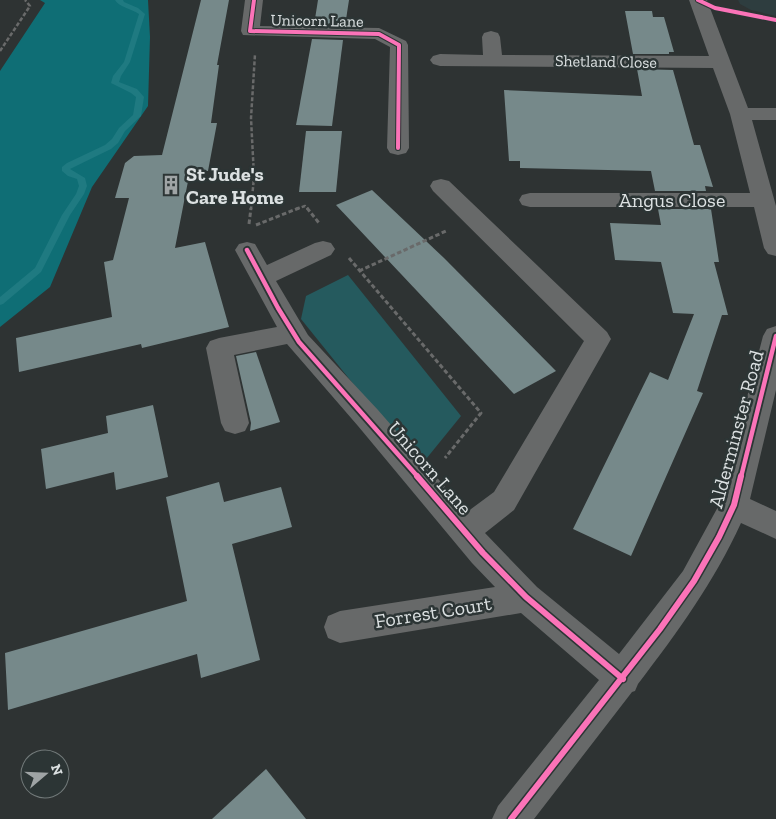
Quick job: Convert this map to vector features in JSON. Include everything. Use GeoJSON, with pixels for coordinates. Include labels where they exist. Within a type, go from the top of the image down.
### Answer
{"type":"FeatureCollection","features":[{"type":"Feature","properties":{"kind":"street","name":"Unicorn Lane"},"geometry":{"type":"LineString","coordinates":[[254,0],[250,31],[379,34],[399,45],[398,148]]}},
{"type":"Feature","properties":{"kind":"street"},"geometry":{"type":"LineString","coordinates":[[698,0],[719,62],[740,114],[776,248]]}},
{"type":"Feature","properties":{"kind":"street"},"geometry":{"type":"LineString","coordinates":[[491,38],[493,60]]}},
{"type":"Feature","properties":{"kind":"street","name":"Shetland Close"},"geometry":{"type":"LineString","coordinates":[[440,60],[719,62]]}},
{"type":"Feature","properties":{"kind":"street"},"geometry":{"type":"LineString","coordinates":[[740,114],[776,114]]}},
{"type":"Feature","properties":{"kind":"street"},"geometry":{"type":"LineString","coordinates":[[441,186],[598,340],[504,501],[464,531]]}},
{"type":"Feature","properties":{"kind":"street","name":"Angus Close"},"geometry":{"type":"LineString","coordinates":[[530,200],[584,208],[762,200]]}},
{"type":"Feature","properties":{"kind":"street"},"geometry":{"type":"LineString","coordinates":[[262,278],[323,239]]}},
{"type":"Feature","properties":{"kind":"street","name":"Unicorn Lane"},"geometry":{"type":"LineString","coordinates":[[246,250],[299,342],[464,531],[526,597],[623,679]]}},
{"type":"Feature","properties":{"kind":"street"},"geometry":{"type":"LineString","coordinates":[[235,423],[219,348],[294,333]]}},
{"type":"Feature","properties":{"kind":"street","name":"Alderminster Road"},"geometry":{"type":"LineString","coordinates":[[511,819],[623,679],[694,581],[719,537],[734,505],[776,336]]}},
{"type":"Feature","properties":{"kind":"street"},"geometry":{"type":"LineString","coordinates":[[734,505],[776,526]]}},
{"type":"Feature","properties":{"kind":"street","name":"Forrest Court"},"geometry":{"type":"LineString","coordinates":[[340,627],[526,597]]}},
{"type":"Feature","properties":{"kind":"path"},"geometry":{"type":"LineString","coordinates":[[0,51],[30,6],[25,0]]}},
{"type":"Feature","properties":{"kind":"path"},"geometry":{"type":"LineString","coordinates":[[250,31],[255,54],[251,118],[254,177],[249,228],[304,206],[323,239]]}},
{"type":"Feature","properties":{"kind":"path"},"geometry":{"type":"LineString","coordinates":[[360,271],[474,218]]}},
{"type":"Feature","properties":{"kind":"path"},"geometry":{"type":"LineString","coordinates":[[347,256],[481,413],[424,484]]}},
{"type":"Feature","properties":{"kind":"shaded area"},"geometry":{"type":"Polygon","coordinates":[[[40,0],[148,0],[150,37],[148,106],[92,187],[50,287],[0,327],[0,71],[45,3],[40,0]]]}},
{"type":"Feature","properties":{"kind":"shaded area"},"geometry":{"type":"Polygon","coordinates":[[[738,0],[776,0],[776,16],[751,10],[740,4],[738,0]]]}},
{"type":"Feature","properties":{"kind":"shaded area"},"geometry":{"type":"Polygon","coordinates":[[[348,275],[461,416],[422,464],[359,391],[301,319],[306,296],[348,275]]]}},
{"type":"Feature","properties":{"kind":"building"},"geometry":{"type":"Polygon","coordinates":[[[201,0],[229,0],[217,65],[219,65],[211,123],[217,123],[208,171],[190,171],[175,248],[205,242],[229,327],[142,348],[141,344],[19,372],[16,338],[112,317],[104,262],[113,260],[129,198],[115,198],[125,163],[134,156],[162,155],[201,0]]]}},
{"type":"Feature","properties":{"kind":"building"},"geometry":{"type":"Polygon","coordinates":[[[318,0],[349,0],[345,26],[314,25],[318,0]]]}},
{"type":"Feature","properties":{"kind":"building"},"geometry":{"type":"Polygon","coordinates":[[[625,11],[652,11],[653,17],[664,17],[674,52],[669,52],[669,54],[633,54],[625,11]]]}},
{"type":"Feature","properties":{"kind":"building"},"geometry":{"type":"Polygon","coordinates":[[[312,39],[343,40],[332,126],[296,125],[312,39]]]}},
{"type":"Feature","properties":{"kind":"building"},"geometry":{"type":"Polygon","coordinates":[[[637,69],[673,70],[694,145],[700,145],[713,187],[705,186],[706,191],[655,191],[651,171],[520,168],[520,161],[509,161],[504,90],[642,96],[637,69]]]}},
{"type":"Feature","properties":{"kind":"building"},"geometry":{"type":"Polygon","coordinates":[[[306,131],[342,131],[336,192],[299,192],[306,131]]]}},
{"type":"Feature","properties":{"kind":"building"},"geometry":{"type":"Polygon","coordinates":[[[372,190],[444,258],[556,371],[514,394],[336,205],[372,190]]]}},
{"type":"Feature","properties":{"kind":"building"},"geometry":{"type":"Polygon","coordinates":[[[658,209],[711,209],[719,262],[714,262],[728,315],[722,315],[697,391],[703,393],[631,556],[573,529],[650,372],[668,380],[694,314],[673,313],[661,262],[615,260],[610,223],[661,225],[658,209]]]}},
{"type":"Feature","properties":{"kind":"building"},"geometry":{"type":"Polygon","coordinates":[[[256,352],[280,422],[250,431],[251,423],[236,356],[256,352]]]}},
{"type":"Feature","properties":{"kind":"building"},"geometry":{"type":"Polygon","coordinates":[[[153,405],[168,477],[116,490],[114,472],[46,489],[41,449],[108,433],[106,416],[153,405]]]}},
{"type":"Feature","properties":{"kind":"building"},"geometry":{"type":"Polygon","coordinates":[[[219,482],[224,502],[281,487],[292,527],[232,544],[260,660],[201,678],[197,654],[8,710],[5,653],[187,601],[166,497],[219,482]]]}},
{"type":"Feature","properties":{"kind":"building"},"geometry":{"type":"Polygon","coordinates":[[[266,769],[306,819],[212,819],[266,769]]]}},
{"type":"Feature","properties":{"kind":"waterway"},"geometry":{"type":"LineString","coordinates":[[0,302],[38,270],[66,215],[80,194],[83,186],[81,178],[65,169],[108,147],[137,116],[140,97],[134,91],[115,83],[117,76],[127,62],[142,14],[136,9],[118,1],[120,0]]}},
{"type":"Feature","properties":{"kind":"cycle path"},"geometry":{"type":"LineString","coordinates":[[254,0],[250,31],[379,34],[399,45],[398,148]]}},
{"type":"Feature","properties":{"kind":"cycle path"},"geometry":{"type":"LineString","coordinates":[[698,0],[715,8],[776,20]]}},
{"type":"Feature","properties":{"kind":"cycle path"},"geometry":{"type":"LineString","coordinates":[[247,250],[278,308],[299,342],[368,418],[483,553],[526,597],[623,679]]}},
{"type":"Feature","properties":{"kind":"cycle path"},"geometry":{"type":"LineString","coordinates":[[511,819],[660,629],[694,581],[719,537],[734,505],[776,336]]}},
{"type":"Feature","properties":{"kind":"place","name":"St Jude's Care Home"},"geometry":{"type":"Point","coordinates":[171,185]}}]}
